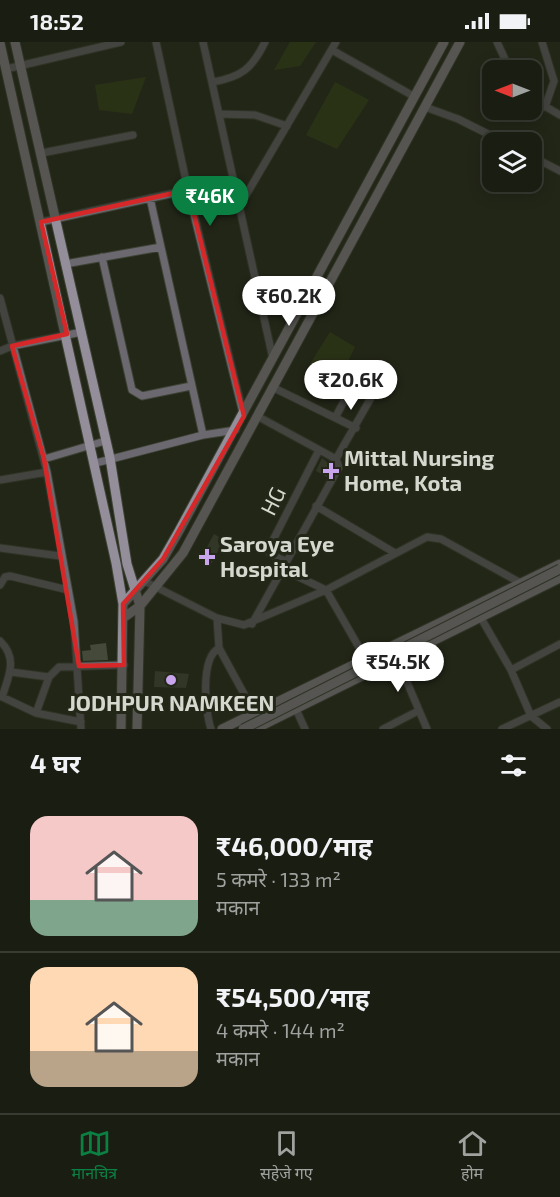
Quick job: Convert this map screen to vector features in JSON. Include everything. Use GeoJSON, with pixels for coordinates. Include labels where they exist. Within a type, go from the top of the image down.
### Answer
{"type":"FeatureCollection","features":[{"type":"Feature","properties":{"kind":"street"},"geometry":{"type":"LineString","coordinates":[[15,42],[110,458],[124,548],[140,606],[137,729]]}},
{"type":"Feature","properties":{"kind":"street"},"geometry":{"type":"LineString","coordinates":[[6,69],[121,42]]}},
{"type":"Feature","properties":{"kind":"street"},"geometry":{"type":"LineString","coordinates":[[156,42],[188,190],[244,416]]}},
{"type":"Feature","properties":{"kind":"street"},"geometry":{"type":"LineString","coordinates":[[203,42],[273,360]]}},
{"type":"Feature","properties":{"kind":"street"},"geometry":{"type":"LineString","coordinates":[[239,207],[336,42]]}},
{"type":"Feature","properties":{"kind":"street"},"geometry":{"type":"LineString","coordinates":[[123,604],[163,559],[244,416],[444,42]]}},
{"type":"Feature","properties":{"kind":"street"},"geometry":{"type":"LineString","coordinates":[[123,618],[140,606],[183,553],[460,42]]}},
{"type":"Feature","properties":{"kind":"street"},"geometry":{"type":"LineString","coordinates":[[497,42],[505,60]]}},
{"type":"Feature","properties":{"kind":"street"},"geometry":{"type":"LineString","coordinates":[[542,42],[554,81],[545,107]]}},
{"type":"Feature","properties":{"kind":"street"},"geometry":{"type":"LineString","coordinates":[[0,43],[96,464],[123,604],[124,665],[121,729]]}},
{"type":"Feature","properties":{"kind":"street"},"geometry":{"type":"LineString","coordinates":[[213,82],[236,78],[245,71],[263,44]]}},
{"type":"Feature","properties":{"kind":"street"},"geometry":{"type":"LineString","coordinates":[[333,50],[415,97]]}},
{"type":"Feature","properties":{"kind":"street"},"geometry":{"type":"LineString","coordinates":[[542,105],[560,115]]}},
{"type":"Feature","properties":{"kind":"street"},"geometry":{"type":"LineString","coordinates":[[425,107],[458,119],[484,132]]}},
{"type":"Feature","properties":{"kind":"street"},"geometry":{"type":"LineString","coordinates":[[219,114],[255,115],[287,126]]}},
{"type":"Feature","properties":{"kind":"street"},"geometry":{"type":"LineString","coordinates":[[42,153],[134,135]]}},
{"type":"Feature","properties":{"kind":"street"},"geometry":{"type":"LineString","coordinates":[[542,162],[560,171]]}},
{"type":"Feature","properties":{"kind":"street"},"geometry":{"type":"LineString","coordinates":[[41,222],[188,190]]}},
{"type":"Feature","properties":{"kind":"street"},"geometry":{"type":"LineString","coordinates":[[150,198],[203,435]]}},
{"type":"Feature","properties":{"kind":"street"},"geometry":{"type":"LineString","coordinates":[[65,264],[161,247]]}},
{"type":"Feature","properties":{"kind":"street"},"geometry":{"type":"LineString","coordinates":[[102,257],[132,390],[142,396],[191,386]]}},
{"type":"Feature","properties":{"kind":"street"},"geometry":{"type":"LineString","coordinates":[[0,298],[47,472],[79,666],[81,725],[36,713],[1,696],[11,672],[11,655],[0,641]]}},
{"type":"Feature","properties":{"kind":"street"},"geometry":{"type":"LineString","coordinates":[[0,351],[12,346],[82,332]]}},
{"type":"Feature","properties":{"kind":"street"},"geometry":{"type":"LineString","coordinates":[[336,416],[363,367]]}},
{"type":"Feature","properties":{"kind":"street"},"geometry":{"type":"LineString","coordinates":[[336,459],[356,428],[384,375]]}},
{"type":"Feature","properties":{"kind":"street"},"geometry":{"type":"LineString","coordinates":[[272,387],[336,416],[356,428]]}},
{"type":"Feature","properties":{"kind":"street"},"geometry":{"type":"LineString","coordinates":[[252,624],[285,561],[338,471],[339,463],[336,459],[257,416]]}},
{"type":"Feature","properties":{"kind":"street"},"geometry":{"type":"LineString","coordinates":[[96,464],[110,458],[203,435],[236,430]]}},
{"type":"Feature","properties":{"kind":"street"},"geometry":{"type":"LineString","coordinates":[[44,459],[105,441]]}},
{"type":"Feature","properties":{"kind":"street","name":"HG"},"geometry":{"type":"LineString","coordinates":[[285,561],[270,554],[268,550],[319,450]]}},
{"type":"Feature","properties":{"kind":"street"},"geometry":{"type":"LineString","coordinates":[[0,480],[47,472]]}},
{"type":"Feature","properties":{"kind":"street"},"geometry":{"type":"LineString","coordinates":[[316,506],[395,553]]}},
{"type":"Feature","properties":{"kind":"street"},"geometry":{"type":"LineString","coordinates":[[144,580],[217,618],[235,624],[252,624],[326,590],[427,537],[441,539],[519,582]]}},
{"type":"Feature","properties":{"kind":"street"},"geometry":{"type":"LineString","coordinates":[[0,548],[60,556]]}},
{"type":"Feature","properties":{"kind":"street"},"geometry":{"type":"LineString","coordinates":[[222,729],[519,582],[560,567]]}},
{"type":"Feature","properties":{"kind":"street"},"geometry":{"type":"LineString","coordinates":[[243,729],[560,567]]}},
{"type":"Feature","properties":{"kind":"street"},"geometry":{"type":"LineString","coordinates":[[282,569],[326,590],[371,671]]}},
{"type":"Feature","properties":{"kind":"street"},"geometry":{"type":"LineString","coordinates":[[0,585],[5,577],[10,576],[68,590]]}},
{"type":"Feature","properties":{"kind":"street"},"geometry":{"type":"LineString","coordinates":[[255,729],[560,578]]}},
{"type":"Feature","properties":{"kind":"street"},"geometry":{"type":"LineString","coordinates":[[217,618],[219,648],[255,714]]}},
{"type":"Feature","properties":{"kind":"street"},"geometry":{"type":"LineString","coordinates":[[481,618],[511,670],[531,716],[547,729]]}},
{"type":"Feature","properties":{"kind":"street"},"geometry":{"type":"LineString","coordinates":[[511,670],[560,644]]}},
{"type":"Feature","properties":{"kind":"street"},"geometry":{"type":"LineString","coordinates":[[391,647],[427,729]]}},
{"type":"Feature","properties":{"kind":"street"},"geometry":{"type":"LineString","coordinates":[[211,729],[205,703],[208,666],[210,657],[219,648]]}},
{"type":"Feature","properties":{"kind":"street"},"geometry":{"type":"LineString","coordinates":[[36,713],[49,678],[59,667],[124,665]]}},
{"type":"Feature","properties":{"kind":"street"},"geometry":{"type":"LineString","coordinates":[[11,672],[49,678]]}},
{"type":"Feature","properties":{"kind":"street"},"geometry":{"type":"LineString","coordinates":[[289,696],[305,729]]}},
{"type":"Feature","properties":{"kind":"street"},"geometry":{"type":"LineString","coordinates":[[502,729],[560,702]]}},
{"type":"Feature","properties":{"kind":"street"},"geometry":{"type":"LineString","coordinates":[[383,729],[418,711]]}},
{"type":"Feature","properties":{"kind":"highlighted area"},"geometry":{"type":"Polygon","coordinates":[[[188,190],[244,416],[163,559],[123,604],[124,665],[79,666],[44,459],[12,346],[67,334],[41,222],[188,190]]]}},
{"type":"Feature","properties":{"kind":"green space"},"geometry":{"type":"Polygon","coordinates":[[[290,42],[316,42],[300,66],[274,70],[290,42]]]}},
{"type":"Feature","properties":{"kind":"green space"},"geometry":{"type":"Polygon","coordinates":[[[146,77],[132,114],[99,110],[95,85],[146,77]]]}},
{"type":"Feature","properties":{"kind":"green space"},"geometry":{"type":"Polygon","coordinates":[[[335,82],[369,100],[337,149],[306,135],[335,82]]]}},
{"type":"Feature","properties":{"kind":"green space"},"geometry":{"type":"Polygon","coordinates":[[[330,332],[355,347],[336,386],[307,369],[330,332]]]}},
{"type":"Feature","properties":{"kind":"building"},"geometry":{"type":"Polygon","coordinates":[[[322,458],[333,467],[327,477],[316,471],[322,458]]]}},
{"type":"Feature","properties":{"kind":"building"},"geometry":{"type":"Polygon","coordinates":[[[214,534],[224,540],[210,566],[200,560],[214,534]]]}},
{"type":"Feature","properties":{"kind":"building"},"geometry":{"type":"Polygon","coordinates":[[[106,643],[108,660],[83,661],[82,651],[91,650],[90,645],[106,643]]]}},
{"type":"Feature","properties":{"kind":"building","name":"JODHPUR NAMKEEN"},"geometry":{"type":"Polygon","coordinates":[[[155,671],[189,674],[186,688],[154,687],[155,671]]]}},
{"type":"Feature","properties":{"kind":"place","name":"Mittal Nursing Home, Kota"},"geometry":{"type":"Point","coordinates":[331,471]}},
{"type":"Feature","properties":{"kind":"place","name":"Saroya Eye Hospital"},"geometry":{"type":"Point","coordinates":[207,557]}},
{"type":"Feature","properties":{"kind":"place","name":"JODHPUR NAMKEEN"},"geometry":{"type":"Point","coordinates":[171,680]}}]}
